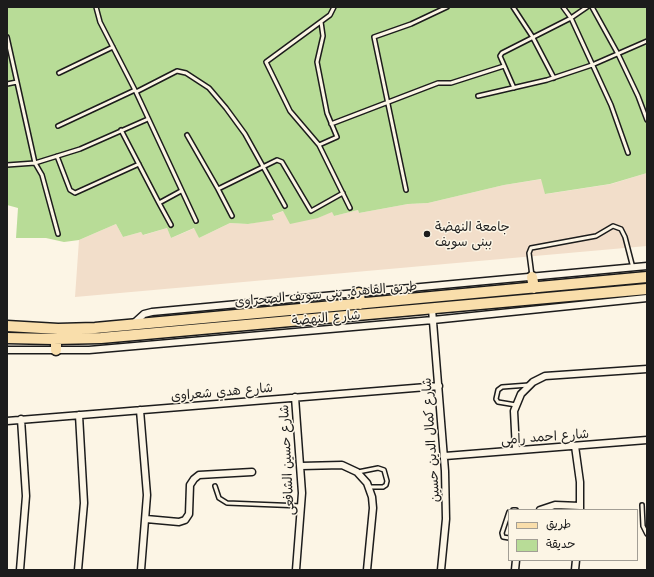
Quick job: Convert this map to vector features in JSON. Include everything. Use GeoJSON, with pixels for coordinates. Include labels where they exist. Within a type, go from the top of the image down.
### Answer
{"type":"FeatureCollection","features":[{"type":"Feature","properties":{"kind":"main road"},"geometry":{"type":"LineString","coordinates":[[633,268],[634,278]]}},
{"type":"Feature","properties":{"kind":"main road","name":"طريق القاهرة, بنى سويف الصحراوى"},"geometry":{"type":"LineString","coordinates":[[7,326],[77,329],[360,304],[533,282],[647,277]]}},
{"type":"Feature","properties":{"kind":"main road","name":"طريق القاهرة, بنى سويف الصحراوى"},"geometry":{"type":"LineString","coordinates":[[7,338],[101,338],[647,289]]}},
{"type":"Feature","properties":{"kind":"main road"},"geometry":{"type":"LineString","coordinates":[[359,293],[360,304]]}},
{"type":"Feature","properties":{"kind":"main road"},"geometry":{"type":"LineString","coordinates":[[177,320],[177,332]]}},
{"type":"Feature","properties":{"kind":"main road"},"geometry":{"type":"LineString","coordinates":[[56,339],[56,350]]}},
{"type":"Feature","properties":{"kind":"street"},"geometry":{"type":"LineString","coordinates":[[132,324],[148,312],[359,293],[533,282],[647,266]]}},
{"type":"Feature","properties":{"kind":"street","name":"شارع النهضة"},"geometry":{"type":"LineString","coordinates":[[7,350],[89,350],[433,320],[647,298]]}},
{"type":"Feature","properties":{"kind":"street","name":"شارع كمال الدين حسين"},"geometry":{"type":"LineString","coordinates":[[432,309],[445,456],[446,519],[441,570]]}},
{"type":"Feature","properties":{"kind":"street"},"geometry":{"type":"LineString","coordinates":[[516,450],[513,417],[521,394],[529,385],[545,376],[647,369]]}},
{"type":"Feature","properties":{"kind":"street","name":"شارع هدي شعراوى"},"geometry":{"type":"LineString","coordinates":[[7,421],[439,386]]}},
{"type":"Feature","properties":{"kind":"street","name":"شارع حسين الشافعى"},"geometry":{"type":"LineString","coordinates":[[295,397],[301,466],[302,506],[296,570]]}},
{"type":"Feature","properties":{"kind":"street"},"geometry":{"type":"LineString","coordinates":[[140,410],[147,482],[146,519],[141,570]]}},
{"type":"Feature","properties":{"kind":"street"},"geometry":{"type":"LineString","coordinates":[[78,415],[84,503],[78,570]]}},
{"type":"Feature","properties":{"kind":"street"},"geometry":{"type":"LineString","coordinates":[[20,570],[26,496],[21,420]]}},
{"type":"Feature","properties":{"kind":"street","name":"شارع احمد رامى"},"geometry":{"type":"LineString","coordinates":[[445,456],[647,440]]}},
{"type":"Feature","properties":{"kind":"street"},"geometry":{"type":"LineString","coordinates":[[543,509],[555,505],[580,508],[580,482],[575,446]]}},
{"type":"Feature","properties":{"kind":"street"},"geometry":{"type":"LineString","coordinates":[[301,466],[342,465],[357,472],[369,487],[373,508],[367,570]]}},
{"type":"Feature","properties":{"kind":"street"},"geometry":{"type":"LineString","coordinates":[[146,519],[179,522],[185,520],[189,514],[190,485],[199,475],[252,472]]}},
{"type":"Feature","properties":{"kind":"lane"},"geometry":{"type":"LineString","coordinates":[[96,7],[100,22],[136,91],[196,221]]}},
{"type":"Feature","properties":{"kind":"lane"},"geometry":{"type":"LineString","coordinates":[[334,7],[330,15],[266,62],[290,111],[319,145],[350,208]]}},
{"type":"Feature","properties":{"kind":"lane"},"geometry":{"type":"LineString","coordinates":[[406,190],[386,102],[374,37],[411,24],[447,7]]}},
{"type":"Feature","properties":{"kind":"lane"},"geometry":{"type":"LineString","coordinates":[[513,7],[532,36],[554,78]]}},
{"type":"Feature","properties":{"kind":"lane"},"geometry":{"type":"LineString","coordinates":[[563,7],[570,18],[619,125],[628,153]]}},
{"type":"Feature","properties":{"kind":"lane"},"geometry":{"type":"LineString","coordinates":[[514,88],[500,56],[502,53],[532,36],[570,18],[587,7]]}},
{"type":"Feature","properties":{"kind":"lane"},"geometry":{"type":"LineString","coordinates":[[592,7],[618,54],[638,96],[647,120]]}},
{"type":"Feature","properties":{"kind":"lane"},"geometry":{"type":"LineString","coordinates":[[319,145],[337,137],[331,124],[318,62],[323,36],[320,22]]}},
{"type":"Feature","properties":{"kind":"lane"},"geometry":{"type":"LineString","coordinates":[[7,37],[35,163],[41,172],[58,234]]}},
{"type":"Feature","properties":{"kind":"lane"},"geometry":{"type":"LineString","coordinates":[[478,96],[554,78],[592,65],[647,41]]}},
{"type":"Feature","properties":{"kind":"lane"},"geometry":{"type":"LineString","coordinates":[[59,73],[113,47]]}},
{"type":"Feature","properties":{"kind":"lane"},"geometry":{"type":"LineString","coordinates":[[331,124],[438,82],[451,83],[504,66]]}},
{"type":"Feature","properties":{"kind":"lane"},"geometry":{"type":"LineString","coordinates":[[58,126],[177,71],[186,73],[209,88],[217,96],[245,134],[284,206]]}},
{"type":"Feature","properties":{"kind":"lane"},"geometry":{"type":"LineString","coordinates":[[7,84],[17,82]]}},
{"type":"Feature","properties":{"kind":"lane"},"geometry":{"type":"LineString","coordinates":[[7,165],[35,163],[80,149],[148,119]]}},
{"type":"Feature","properties":{"kind":"lane"},"geometry":{"type":"LineString","coordinates":[[121,130],[171,226]]}},
{"type":"Feature","properties":{"kind":"lane"},"geometry":{"type":"LineString","coordinates":[[186,135],[232,216]]}},
{"type":"Feature","properties":{"kind":"lane"},"geometry":{"type":"LineString","coordinates":[[57,156],[70,190],[75,193],[139,164]]}},
{"type":"Feature","properties":{"kind":"lane"},"geometry":{"type":"LineString","coordinates":[[218,189],[277,160],[282,162],[311,211],[343,193]]}},
{"type":"Feature","properties":{"kind":"lane"},"geometry":{"type":"LineString","coordinates":[[159,203],[181,190]]}},
{"type":"Feature","properties":{"kind":"lane"},"geometry":{"type":"LineString","coordinates":[[533,282],[528,253],[532,248],[596,236],[613,226],[621,229],[625,237],[633,268]]}},
{"type":"Feature","properties":{"kind":"lane"},"geometry":{"type":"LineString","coordinates":[[516,405],[498,402],[496,399],[498,390],[503,387],[529,385]]}},
{"type":"Feature","properties":{"kind":"lane"},"geometry":{"type":"LineString","coordinates":[[357,472],[378,468],[384,470],[387,481],[386,485],[383,487],[369,487]]}},
{"type":"Feature","properties":{"kind":"lane"},"geometry":{"type":"LineString","coordinates":[[215,486],[219,498],[227,503],[302,506]]}},
{"type":"Feature","properties":{"kind":"lane"},"geometry":{"type":"LineString","coordinates":[[642,505],[643,526],[647,534]]}},
{"type":"Feature","properties":{"kind":"lane"},"geometry":{"type":"LineString","coordinates":[[508,515],[502,533],[503,536],[508,538]]}},
{"type":"Feature","properties":{"kind":"shaded area","name":"جامعة النهضة ببنى سويف"},"geometry":{"type":"Polygon","coordinates":[[[647,173],[647,246],[75,297],[79,240],[116,224],[123,237],[141,232],[144,235],[167,228],[171,238],[195,228],[199,238],[230,223],[248,224],[274,219],[272,215],[284,211],[318,218],[332,211],[334,216],[358,210],[359,213],[408,204],[428,203],[504,185],[542,179],[546,194],[611,184],[647,173]]]}},
{"type":"Feature","properties":{"kind":"green space"},"geometry":{"type":"Polygon","coordinates":[[[7,7],[647,7],[647,173],[610,184],[545,194],[541,179],[504,185],[428,203],[408,204],[359,213],[358,210],[334,216],[332,212],[318,218],[290,224],[283,211],[272,215],[274,220],[248,224],[230,223],[199,238],[194,228],[171,238],[167,228],[143,235],[141,232],[123,237],[116,224],[79,240],[64,242],[46,238],[16,238],[18,208],[7,205],[7,7]]]}},
{"type":"Feature","properties":{"kind":"place","name":"جامعة النهضة ببنى سويف"},"geometry":{"type":"Point","coordinates":[427,234]}}]}
